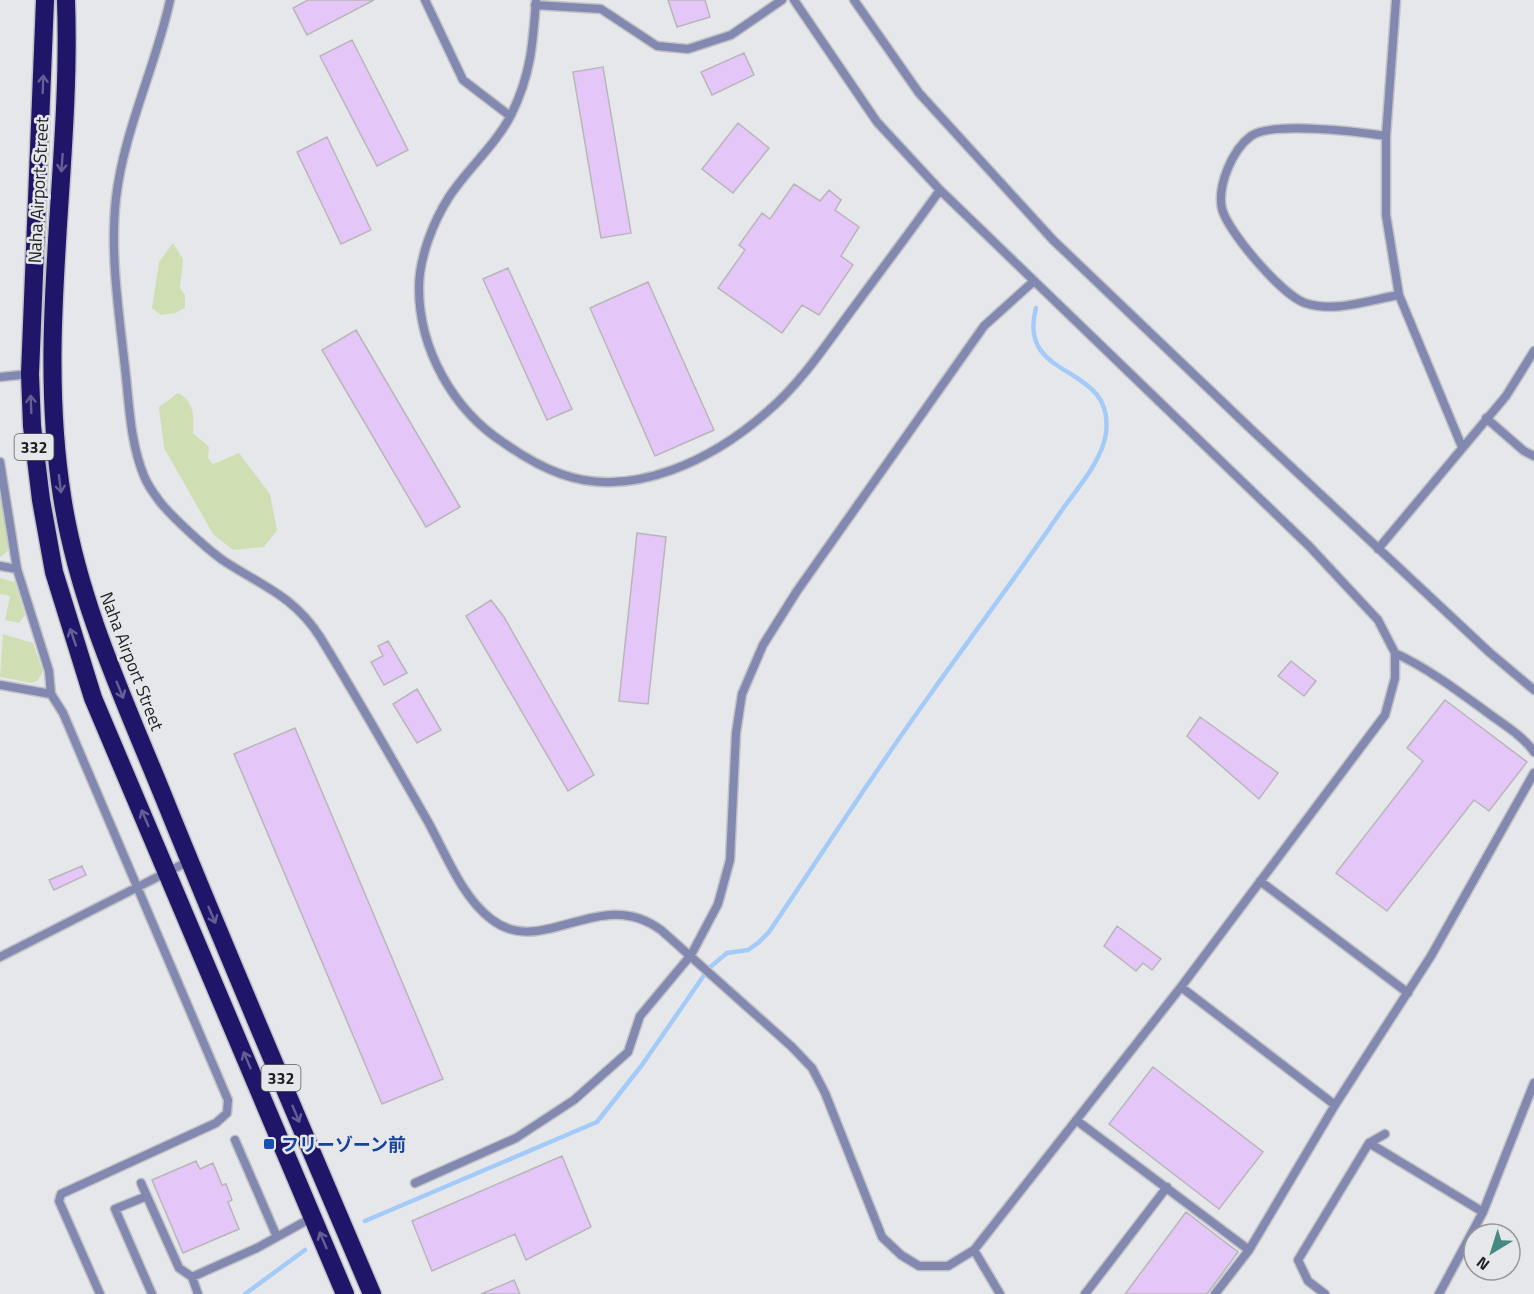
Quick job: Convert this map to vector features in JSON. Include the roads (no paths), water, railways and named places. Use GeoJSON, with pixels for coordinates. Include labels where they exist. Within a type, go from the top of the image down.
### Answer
{"type":"FeatureCollection","features":[{"type":"Feature","properties":{"kind":"highway","name":"Naha Airport Street"},"geometry":{"type":"LineString","coordinates":[[45,0],[30,374],[32,426],[40,500],[66,617],[93,698],[345,1294]]}},
{"type":"Feature","properties":{"kind":"highway","name":"Naha Airport Street"},"geometry":{"type":"LineString","coordinates":[[66,0],[63,158],[51,336],[53,423],[62,497],[74,560],[91,618],[189,861],[372,1294]]}},
{"type":"Feature","properties":{"kind":"lane"},"geometry":{"type":"LineString","coordinates":[[170,0],[124,160],[116,199],[116,305],[128,394],[144,477],[161,502],[180,523],[221,559],[284,596],[318,634],[469,894],[489,918],[504,927],[521,931],[543,930],[600,914],[626,913],[646,918],[691,955],[812,1068],[837,1121],[882,1237],[901,1256],[919,1266],[948,1266],[974,1250],[1181,987],[1385,715],[1395,678],[1395,653],[1378,620],[1346,584],[940,190],[877,122],[794,0]]}},
{"type":"Feature","properties":{"kind":"lane"},"geometry":{"type":"LineString","coordinates":[[425,0],[463,80],[510,116]]}},
{"type":"Feature","properties":{"kind":"lane"},"geometry":{"type":"LineString","coordinates":[[782,0],[731,34],[688,50],[657,46],[601,9],[535,2],[530,69],[510,116],[487,152],[449,197],[427,244],[419,287],[423,325],[432,355],[448,386],[467,411],[492,435],[521,455],[562,475],[612,483],[660,474],[716,451],[769,411],[812,364],[940,190]]}},
{"type":"Feature","properties":{"kind":"lane"},"geometry":{"type":"LineString","coordinates":[[854,0],[919,93],[1053,240],[1378,549],[1489,652],[1534,690]]}},
{"type":"Feature","properties":{"kind":"lane"},"geometry":{"type":"LineString","coordinates":[[1396,0],[1386,136],[1386,215],[1399,295],[1462,447]]}},
{"type":"Feature","properties":{"kind":"lane"},"geometry":{"type":"LineString","coordinates":[[1386,136],[1311,128],[1252,135],[1242,145],[1221,180],[1222,210],[1253,258],[1281,288],[1304,303],[1334,308],[1399,295]]}},
{"type":"Feature","properties":{"kind":"lane"},"geometry":{"type":"LineString","coordinates":[[415,1183],[516,1138],[574,1100],[603,1077],[628,1052],[640,1017],[691,955],[718,904],[730,860],[736,734],[742,694],[763,645],[797,591],[984,326],[1034,281]]}},
{"type":"Feature","properties":{"kind":"lane"},"geometry":{"type":"LineString","coordinates":[[1378,549],[1506,396],[1534,351]]}},
{"type":"Feature","properties":{"kind":"lane"},"geometry":{"type":"LineString","coordinates":[[0,377],[30,374]]}},
{"type":"Feature","properties":{"kind":"lane"},"geometry":{"type":"LineString","coordinates":[[1486,418],[1524,451],[1534,456]]}},
{"type":"Feature","properties":{"kind":"lane"},"geometry":{"type":"LineString","coordinates":[[0,462],[17,569],[49,671],[51,694],[63,713],[138,887],[229,1107],[224,1117],[216,1123],[61,1194],[59,1201],[100,1294]]}},
{"type":"Feature","properties":{"kind":"lane"},"geometry":{"type":"LineString","coordinates":[[0,566],[17,569]]}},
{"type":"Feature","properties":{"kind":"lane"},"geometry":{"type":"LineString","coordinates":[[1395,653],[1420,665],[1447,684],[1521,738],[1534,752]]}},
{"type":"Feature","properties":{"kind":"lane"},"geometry":{"type":"LineString","coordinates":[[0,684],[51,694]]}},
{"type":"Feature","properties":{"kind":"lane"},"geometry":{"type":"LineString","coordinates":[[1215,1294],[1249,1250],[1335,1105],[1408,993],[1534,773]]}},
{"type":"Feature","properties":{"kind":"lane"},"geometry":{"type":"LineString","coordinates":[[0,957],[189,861]]}},
{"type":"Feature","properties":{"kind":"lane"},"geometry":{"type":"LineString","coordinates":[[1260,881],[1408,993]]}},
{"type":"Feature","properties":{"kind":"lane"},"geometry":{"type":"LineString","coordinates":[[1181,987],[1335,1105]]}},
{"type":"Feature","properties":{"kind":"lane"},"geometry":{"type":"LineString","coordinates":[[1440,1294],[1483,1212],[1534,1083]]}},
{"type":"Feature","properties":{"kind":"lane"},"geometry":{"type":"LineString","coordinates":[[1076,1119],[1249,1250]]}},
{"type":"Feature","properties":{"kind":"lane"},"geometry":{"type":"LineString","coordinates":[[1325,1294],[1308,1281],[1298,1260],[1369,1143],[1385,1134]]}},
{"type":"Feature","properties":{"kind":"lane"},"geometry":{"type":"LineString","coordinates":[[235,1140],[277,1237]]}},
{"type":"Feature","properties":{"kind":"lane"},"geometry":{"type":"LineString","coordinates":[[1369,1143],[1483,1212]]}},
{"type":"Feature","properties":{"kind":"lane"},"geometry":{"type":"LineString","coordinates":[[141,1183],[179,1268],[192,1277],[198,1294]]}},
{"type":"Feature","properties":{"kind":"lane"},"geometry":{"type":"LineString","coordinates":[[1085,1294],[1167,1187]]}},
{"type":"Feature","properties":{"kind":"lane"},"geometry":{"type":"LineString","coordinates":[[147,1196],[116,1209],[152,1294]]}},
{"type":"Feature","properties":{"kind":"lane"},"geometry":{"type":"LineString","coordinates":[[192,1277],[277,1237],[313,1217]]}},
{"type":"Feature","properties":{"kind":"lane"},"geometry":{"type":"LineString","coordinates":[[974,1250],[1000,1294]]}},
{"type":"Feature","properties":{"kind":"waterway"},"geometry":{"type":"LineString","coordinates":[[365,1221],[597,1122],[642,1065],[709,968],[727,953],[748,950],[769,932],[887,756],[1083,481],[1104,443],[1105,410],[1096,394],[1083,382],[1052,362],[1040,349],[1034,332],[1036,308]]}},
{"type":"Feature","properties":{"kind":"waterway"},"geometry":{"type":"LineString","coordinates":[[245,1294],[305,1250]]}},
{"type":"Feature","properties":{"kind":"place","name":"フリーゾーン前"},"geometry":{"type":"Point","coordinates":[269,1144]}}]}
